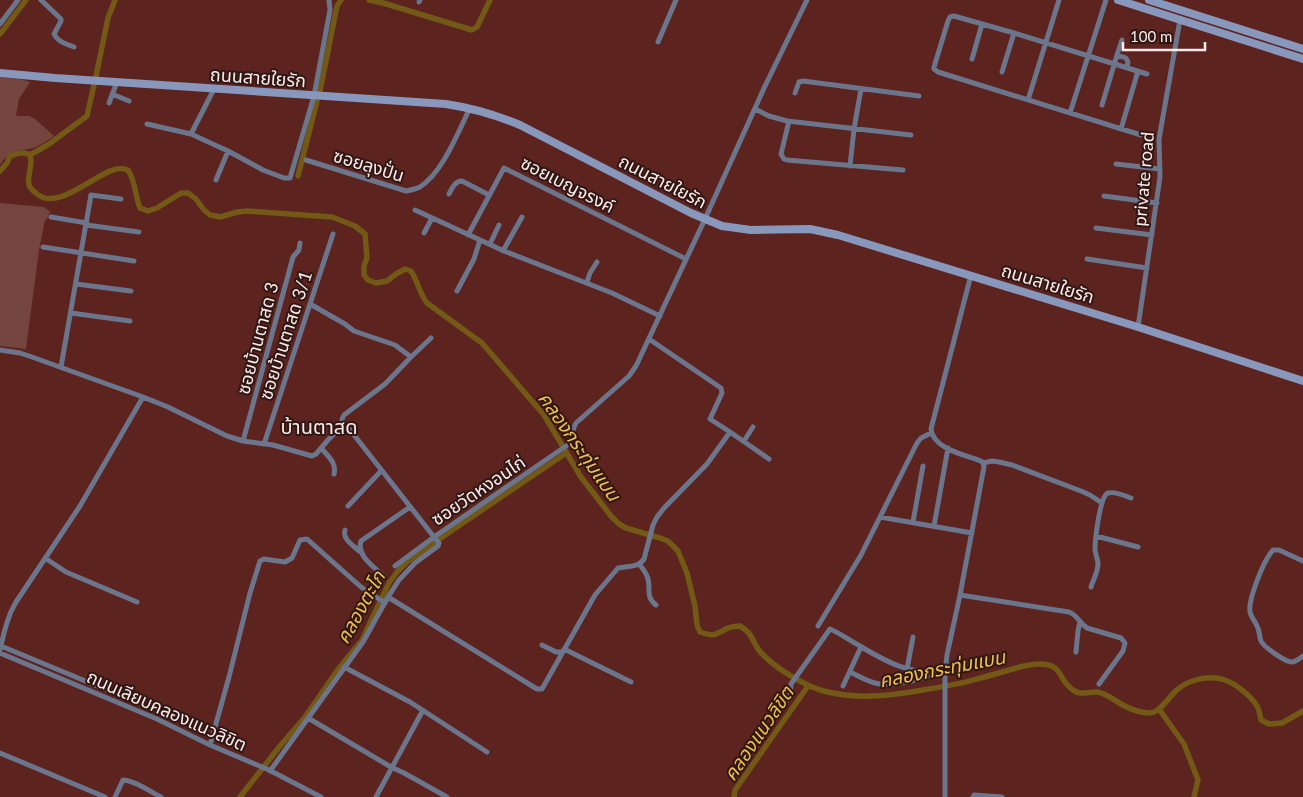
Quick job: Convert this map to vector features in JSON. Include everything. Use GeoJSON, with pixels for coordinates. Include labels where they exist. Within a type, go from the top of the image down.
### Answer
{"type":"FeatureCollection","features":[{"type":"Feature","properties":{"kind":"street"},"geometry":{"type":"LineString","coordinates":[[0,24],[18,0]]}},
{"type":"Feature","properties":{"kind":"street"},"geometry":{"type":"LineString","coordinates":[[41,0],[61,19],[54,34],[61,42],[74,47]]}},
{"type":"Feature","properties":{"kind":"street"},"geometry":{"type":"LineString","coordinates":[[147,124],[191,134],[263,170],[284,178],[290,178],[314,96],[330,10],[329,0]]}},
{"type":"Feature","properties":{"kind":"street"},"geometry":{"type":"LineString","coordinates":[[658,42],[676,0]]}},
{"type":"Feature","properties":{"kind":"street"},"geometry":{"type":"LineString","coordinates":[[770,459],[710,419],[722,393],[721,388],[649,339],[807,0]]}},
{"type":"Feature","properties":{"kind":"street"},"geometry":{"type":"LineString","coordinates":[[1028,100],[1059,0]]}},
{"type":"Feature","properties":{"kind":"street"},"geometry":{"type":"LineString","coordinates":[[1070,113],[1106,0]]}},
{"type":"Feature","properties":{"kind":"street"},"geometry":{"type":"LineString","coordinates":[[1118,0],[1303,59]]}},
{"type":"Feature","properties":{"kind":"street"},"geometry":{"type":"LineString","coordinates":[[1149,0],[1303,49]]}},
{"type":"Feature","properties":{"kind":"street"},"geometry":{"type":"LineString","coordinates":[[1141,135],[934,69],[948,21],[950,17],[954,16],[1147,74]]}},
{"type":"Feature","properties":{"kind":"street","name":"private road"},"geometry":{"type":"LineString","coordinates":[[1138,327],[1157,203],[1160,169],[1159,140],[1180,20]]}},
{"type":"Feature","properties":{"kind":"street"},"geometry":{"type":"LineString","coordinates":[[972,59],[982,24]]}},
{"type":"Feature","properties":{"kind":"street"},"geometry":{"type":"LineString","coordinates":[[1002,72],[1014,33]]}},
{"type":"Feature","properties":{"kind":"street"},"geometry":{"type":"LineString","coordinates":[[1102,106],[1122,40]]}},
{"type":"Feature","properties":{"kind":"street"},"geometry":{"type":"LineString","coordinates":[[1117,55],[1126,58],[1128,62],[1127,67]]}},
{"type":"Feature","properties":{"kind":"street"},"geometry":{"type":"LineString","coordinates":[[1121,129],[1138,71]]}},
{"type":"Feature","properties":{"kind":"street","name":"ถนนสายใยรัก"},"geometry":{"type":"LineString","coordinates":[[0,73],[446,104],[470,108],[520,125],[691,213],[722,226],[751,230],[805,229],[824,231],[1138,327],[1303,381]]}},
{"type":"Feature","properties":{"kind":"street"},"geometry":{"type":"LineString","coordinates":[[795,93],[799,82],[803,81],[919,96]]}},
{"type":"Feature","properties":{"kind":"street"},"geometry":{"type":"LineString","coordinates":[[109,103],[117,82]]}},
{"type":"Feature","properties":{"kind":"street"},"geometry":{"type":"LineString","coordinates":[[191,134],[214,89]]}},
{"type":"Feature","properties":{"kind":"street"},"geometry":{"type":"LineString","coordinates":[[850,166],[861,89]]}},
{"type":"Feature","properties":{"kind":"street"},"geometry":{"type":"LineString","coordinates":[[112,94],[129,101]]}},
{"type":"Feature","properties":{"kind":"street","name":"ซอยลุงปั่น"},"geometry":{"type":"LineString","coordinates":[[306,160],[406,191],[414,190],[422,186],[438,169],[470,108]]}},
{"type":"Feature","properties":{"kind":"street"},"geometry":{"type":"LineString","coordinates":[[755,109],[769,116],[789,121],[911,135]]}},
{"type":"Feature","properties":{"kind":"street"},"geometry":{"type":"LineString","coordinates":[[789,121],[781,154],[787,160],[903,170]]}},
{"type":"Feature","properties":{"kind":"street"},"geometry":{"type":"LineString","coordinates":[[216,180],[228,151]]}},
{"type":"Feature","properties":{"kind":"street"},"geometry":{"type":"LineString","coordinates":[[1116,164],[1160,169]]}},
{"type":"Feature","properties":{"kind":"street","name":"ซอยเบญจรงค์"},"geometry":{"type":"LineString","coordinates":[[468,234],[503,169],[506,168],[686,259]]}},
{"type":"Feature","properties":{"kind":"street"},"geometry":{"type":"LineString","coordinates":[[449,194],[458,181],[462,181],[489,196]]}},
{"type":"Feature","properties":{"kind":"street"},"geometry":{"type":"LineString","coordinates":[[61,367],[72,313],[91,196],[121,199]]}},
{"type":"Feature","properties":{"kind":"street"},"geometry":{"type":"LineString","coordinates":[[1104,196],[1157,203]]}},
{"type":"Feature","properties":{"kind":"street"},"geometry":{"type":"LineString","coordinates":[[415,210],[503,251],[587,282],[660,316]]}},
{"type":"Feature","properties":{"kind":"street"},"geometry":{"type":"LineString","coordinates":[[51,217],[139,232]]}},
{"type":"Feature","properties":{"kind":"street"},"geometry":{"type":"LineString","coordinates":[[503,251],[522,217]]}},
{"type":"Feature","properties":{"kind":"street"},"geometry":{"type":"LineString","coordinates":[[424,234],[432,218]]}},
{"type":"Feature","properties":{"kind":"street"},"geometry":{"type":"LineString","coordinates":[[490,244],[499,225]]}},
{"type":"Feature","properties":{"kind":"street"},"geometry":{"type":"LineString","coordinates":[[1096,228],[1152,235]]}},
{"type":"Feature","properties":{"kind":"street","name":"ซอยบ้านตาสด 3/1"},"geometry":{"type":"LineString","coordinates":[[264,444],[333,234]]}},
{"type":"Feature","properties":{"kind":"street"},"geometry":{"type":"LineString","coordinates":[[457,291],[474,259],[480,240]]}},
{"type":"Feature","properties":{"kind":"street","name":"ซอยบ้านตาสด 3"},"geometry":{"type":"LineString","coordinates":[[243,441],[293,257],[299,250],[300,243]]}},
{"type":"Feature","properties":{"kind":"street"},"geometry":{"type":"LineString","coordinates":[[43,247],[134,261]]}},
{"type":"Feature","properties":{"kind":"street"},"geometry":{"type":"LineString","coordinates":[[1087,259],[1147,268]]}},
{"type":"Feature","properties":{"kind":"street"},"geometry":{"type":"LineString","coordinates":[[587,282],[597,262]]}},
{"type":"Feature","properties":{"kind":"street"},"geometry":{"type":"LineString","coordinates":[[971,275],[932,426],[932,436],[937,443],[983,463],[992,461],[1012,465],[1081,491],[1102,503]]}},
{"type":"Feature","properties":{"kind":"street"},"geometry":{"type":"LineString","coordinates":[[76,284],[132,291]]}},
{"type":"Feature","properties":{"kind":"street"},"geometry":{"type":"LineString","coordinates":[[310,304],[354,331],[395,345],[411,357]]}},
{"type":"Feature","properties":{"kind":"street"},"geometry":{"type":"LineString","coordinates":[[72,313],[130,321]]}},
{"type":"Feature","properties":{"kind":"street"},"geometry":{"type":"LineString","coordinates":[[0,350],[20,353],[143,397],[227,436],[243,441],[290,449],[312,456],[343,425],[342,419],[344,416],[386,384],[431,338]]}},
{"type":"Feature","properties":{"kind":"street","name":"ซอยวัดหงอนไก่"},"geometry":{"type":"LineString","coordinates":[[343,425],[347,426],[436,539],[569,444],[572,441],[572,430],[576,423],[629,376],[649,339]]}},
{"type":"Feature","properties":{"kind":"street"},"geometry":{"type":"LineString","coordinates":[[107,690],[80,678],[0,650],[6,624],[16,602],[80,506],[143,397]]}},
{"type":"Feature","properties":{"kind":"street"},"geometry":{"type":"LineString","coordinates":[[744,441],[753,427]]}},
{"type":"Feature","properties":{"kind":"street"},"geometry":{"type":"LineString","coordinates":[[388,597],[537,689],[542,688],[595,595],[618,568],[640,565],[644,559],[653,525],[664,508],[707,464],[730,432]]}},
{"type":"Feature","properties":{"kind":"street"},"geometry":{"type":"LineString","coordinates":[[818,626],[861,555],[917,443],[921,438],[931,433]]}},
{"type":"Feature","properties":{"kind":"street"},"geometry":{"type":"LineString","coordinates":[[321,448],[335,464],[334,474]]}},
{"type":"Feature","properties":{"kind":"street"},"geometry":{"type":"LineString","coordinates":[[934,526],[948,448]]}},
{"type":"Feature","properties":{"kind":"street"},"geometry":{"type":"LineString","coordinates":[[945,797],[945,673],[984,467],[983,463]]}},
{"type":"Feature","properties":{"kind":"street"},"geometry":{"type":"LineString","coordinates":[[913,522],[923,466]]}},
{"type":"Feature","properties":{"kind":"street"},"geometry":{"type":"LineString","coordinates":[[348,506],[381,471]]}},
{"type":"Feature","properties":{"kind":"street"},"geometry":{"type":"LineString","coordinates":[[1091,587],[1098,566],[1095,553],[1096,536],[1104,496],[1110,492],[1131,498]]}},
{"type":"Feature","properties":{"kind":"street"},"geometry":{"type":"LineString","coordinates":[[360,551],[361,541],[410,507]]}},
{"type":"Feature","properties":{"kind":"street"},"geometry":{"type":"LineString","coordinates":[[880,517],[972,533]]}},
{"type":"Feature","properties":{"kind":"street"},"geometry":{"type":"LineString","coordinates":[[345,530],[345,538],[384,577]]}},
{"type":"Feature","properties":{"kind":"street"},"geometry":{"type":"LineString","coordinates":[[1096,536],[1138,547]]}},
{"type":"Feature","properties":{"kind":"street"},"geometry":{"type":"LineString","coordinates":[[210,744],[260,561],[264,559],[285,562],[292,558],[300,540],[307,539],[361,587],[384,602]]}},
{"type":"Feature","properties":{"kind":"street"},"geometry":{"type":"LineString","coordinates":[[269,770],[363,642],[384,602],[399,580],[415,564],[438,546],[436,539],[395,566]]}},
{"type":"Feature","properties":{"kind":"street"},"geometry":{"type":"LineString","coordinates":[[1303,561],[1279,550],[1273,550],[1267,558],[1258,578],[1250,611],[1259,630],[1261,641],[1266,647],[1291,662],[1303,656]]}},
{"type":"Feature","properties":{"kind":"street"},"geometry":{"type":"LineString","coordinates":[[45,558],[66,572],[137,602]]}},
{"type":"Feature","properties":{"kind":"street"},"geometry":{"type":"LineString","coordinates":[[640,565],[648,579],[648,593],[656,605]]}},
{"type":"Feature","properties":{"kind":"street"},"geometry":{"type":"LineString","coordinates":[[960,595],[1068,612],[1077,617],[1087,628],[1120,638],[1125,643],[1123,651],[1099,684]]}},
{"type":"Feature","properties":{"kind":"street"},"geometry":{"type":"LineString","coordinates":[[1076,652],[1080,622]]}},
{"type":"Feature","properties":{"kind":"street"},"geometry":{"type":"LineString","coordinates":[[778,711],[790,696],[791,684],[830,628],[886,661],[907,669],[945,673]]}},
{"type":"Feature","properties":{"kind":"street"},"geometry":{"type":"LineString","coordinates":[[907,669],[913,637]]}},
{"type":"Feature","properties":{"kind":"street"},"geometry":{"type":"LineString","coordinates":[[542,645],[556,652],[563,651],[631,682]]}},
{"type":"Feature","properties":{"kind":"street"},"geometry":{"type":"LineString","coordinates":[[843,686],[861,647]]}},
{"type":"Feature","properties":{"kind":"street","name":"ถนนเลียบคลองแนวลิขิต"},"geometry":{"type":"LineString","coordinates":[[0,650],[269,770],[321,797]]}},
{"type":"Feature","properties":{"kind":"street"},"geometry":{"type":"LineString","coordinates":[[344,667],[410,702],[488,752]]}},
{"type":"Feature","properties":{"kind":"street"},"geometry":{"type":"LineString","coordinates":[[850,672],[880,684],[906,682],[935,673]]}},
{"type":"Feature","properties":{"kind":"street"},"geometry":{"type":"LineString","coordinates":[[77,685],[80,678]]}},
{"type":"Feature","properties":{"kind":"street"},"geometry":{"type":"LineString","coordinates":[[376,797],[423,710]]}},
{"type":"Feature","properties":{"kind":"street"},"geometry":{"type":"LineString","coordinates":[[308,718],[391,767],[447,797]]}},
{"type":"Feature","properties":{"kind":"street"},"geometry":{"type":"LineString","coordinates":[[0,752],[105,797]]}},
{"type":"Feature","properties":{"kind":"street"},"geometry":{"type":"LineString","coordinates":[[115,797],[123,780],[132,782],[161,797]]}},
{"type":"Feature","properties":{"kind":"street"},"geometry":{"type":"LineString","coordinates":[[973,797],[974,795],[1002,797]]}},
{"type":"Feature","properties":{"kind":"shaded area"},"geometry":{"type":"Polygon","coordinates":[[[0,77],[30,82],[19,99],[16,116],[29,116],[35,119],[54,136],[36,147],[8,155],[0,165],[0,77]]]}},
{"type":"Feature","properties":{"kind":"shaded area"},"geometry":{"type":"Polygon","coordinates":[[[0,203],[44,207],[50,212],[45,220],[39,250],[26,349],[0,346],[0,203]]]}},
{"type":"Feature","properties":{"kind":"waterway"},"geometry":{"type":"LineString","coordinates":[[0,34],[26,0]]}},
{"type":"Feature","properties":{"kind":"waterway"},"geometry":{"type":"LineString","coordinates":[[96,76],[108,18],[115,0]]}},
{"type":"Feature","properties":{"kind":"waterway"},"geometry":{"type":"LineString","coordinates":[[320,91],[337,6],[341,0]]}},
{"type":"Feature","properties":{"kind":"waterway"},"geometry":{"type":"LineString","coordinates":[[369,0],[472,30],[477,27],[490,0]]}},
{"type":"Feature","properties":{"kind":"waterway"},"geometry":{"type":"LineString","coordinates":[[30,155],[49,144],[87,116],[94,85]]}},
{"type":"Feature","properties":{"kind":"waterway"},"geometry":{"type":"LineString","coordinates":[[298,176],[317,101]]}},
{"type":"Feature","properties":{"kind":"waterway","name":"คลองกระทุ่มแบน"},"geometry":{"type":"LineString","coordinates":[[0,171],[10,156],[25,153],[30,155],[31,160],[28,179],[31,189],[45,198],[65,195],[105,173],[115,169],[122,169],[128,170],[131,175],[140,208],[148,211],[157,208],[181,193],[188,193],[210,215],[220,217],[248,211],[332,217],[355,226],[365,234],[367,258],[364,266],[364,275],[368,280],[376,283],[387,281],[405,269],[411,271],[427,303],[482,343],[544,415],[581,477],[611,516],[626,528],[668,541],[678,551],[687,573],[700,632],[715,634],[728,628],[740,626],[749,633],[758,649],[771,662],[790,675],[819,690],[853,696],[891,695],[959,684],[1024,666],[1039,664],[1057,669],[1068,686],[1076,692],[1098,692],[1128,708],[1143,712],[1150,713],[1158,710],[1178,689],[1188,683],[1200,679],[1213,678],[1225,680],[1242,690],[1257,706],[1261,720],[1269,724],[1282,723],[1303,711]]}},
{"type":"Feature","properties":{"kind":"waterway","name":"คลองตะโก"},"geometry":{"type":"LineString","coordinates":[[240,797],[305,717],[339,668],[362,640],[389,583],[397,572],[407,562],[451,531],[566,453]]}},
{"type":"Feature","properties":{"kind":"waterway","name":"คลองแนวลิขิต"},"geometry":{"type":"LineString","coordinates":[[734,797],[735,790],[808,686]]}},
{"type":"Feature","properties":{"kind":"waterway"},"geometry":{"type":"LineString","coordinates":[[1159,709],[1184,744],[1198,780],[1194,797]]}},
{"type":"Feature","properties":{"kind":"district","name":"บ้านตาสด"},"geometry":{"type":"Point","coordinates":[319,426]}}]}
